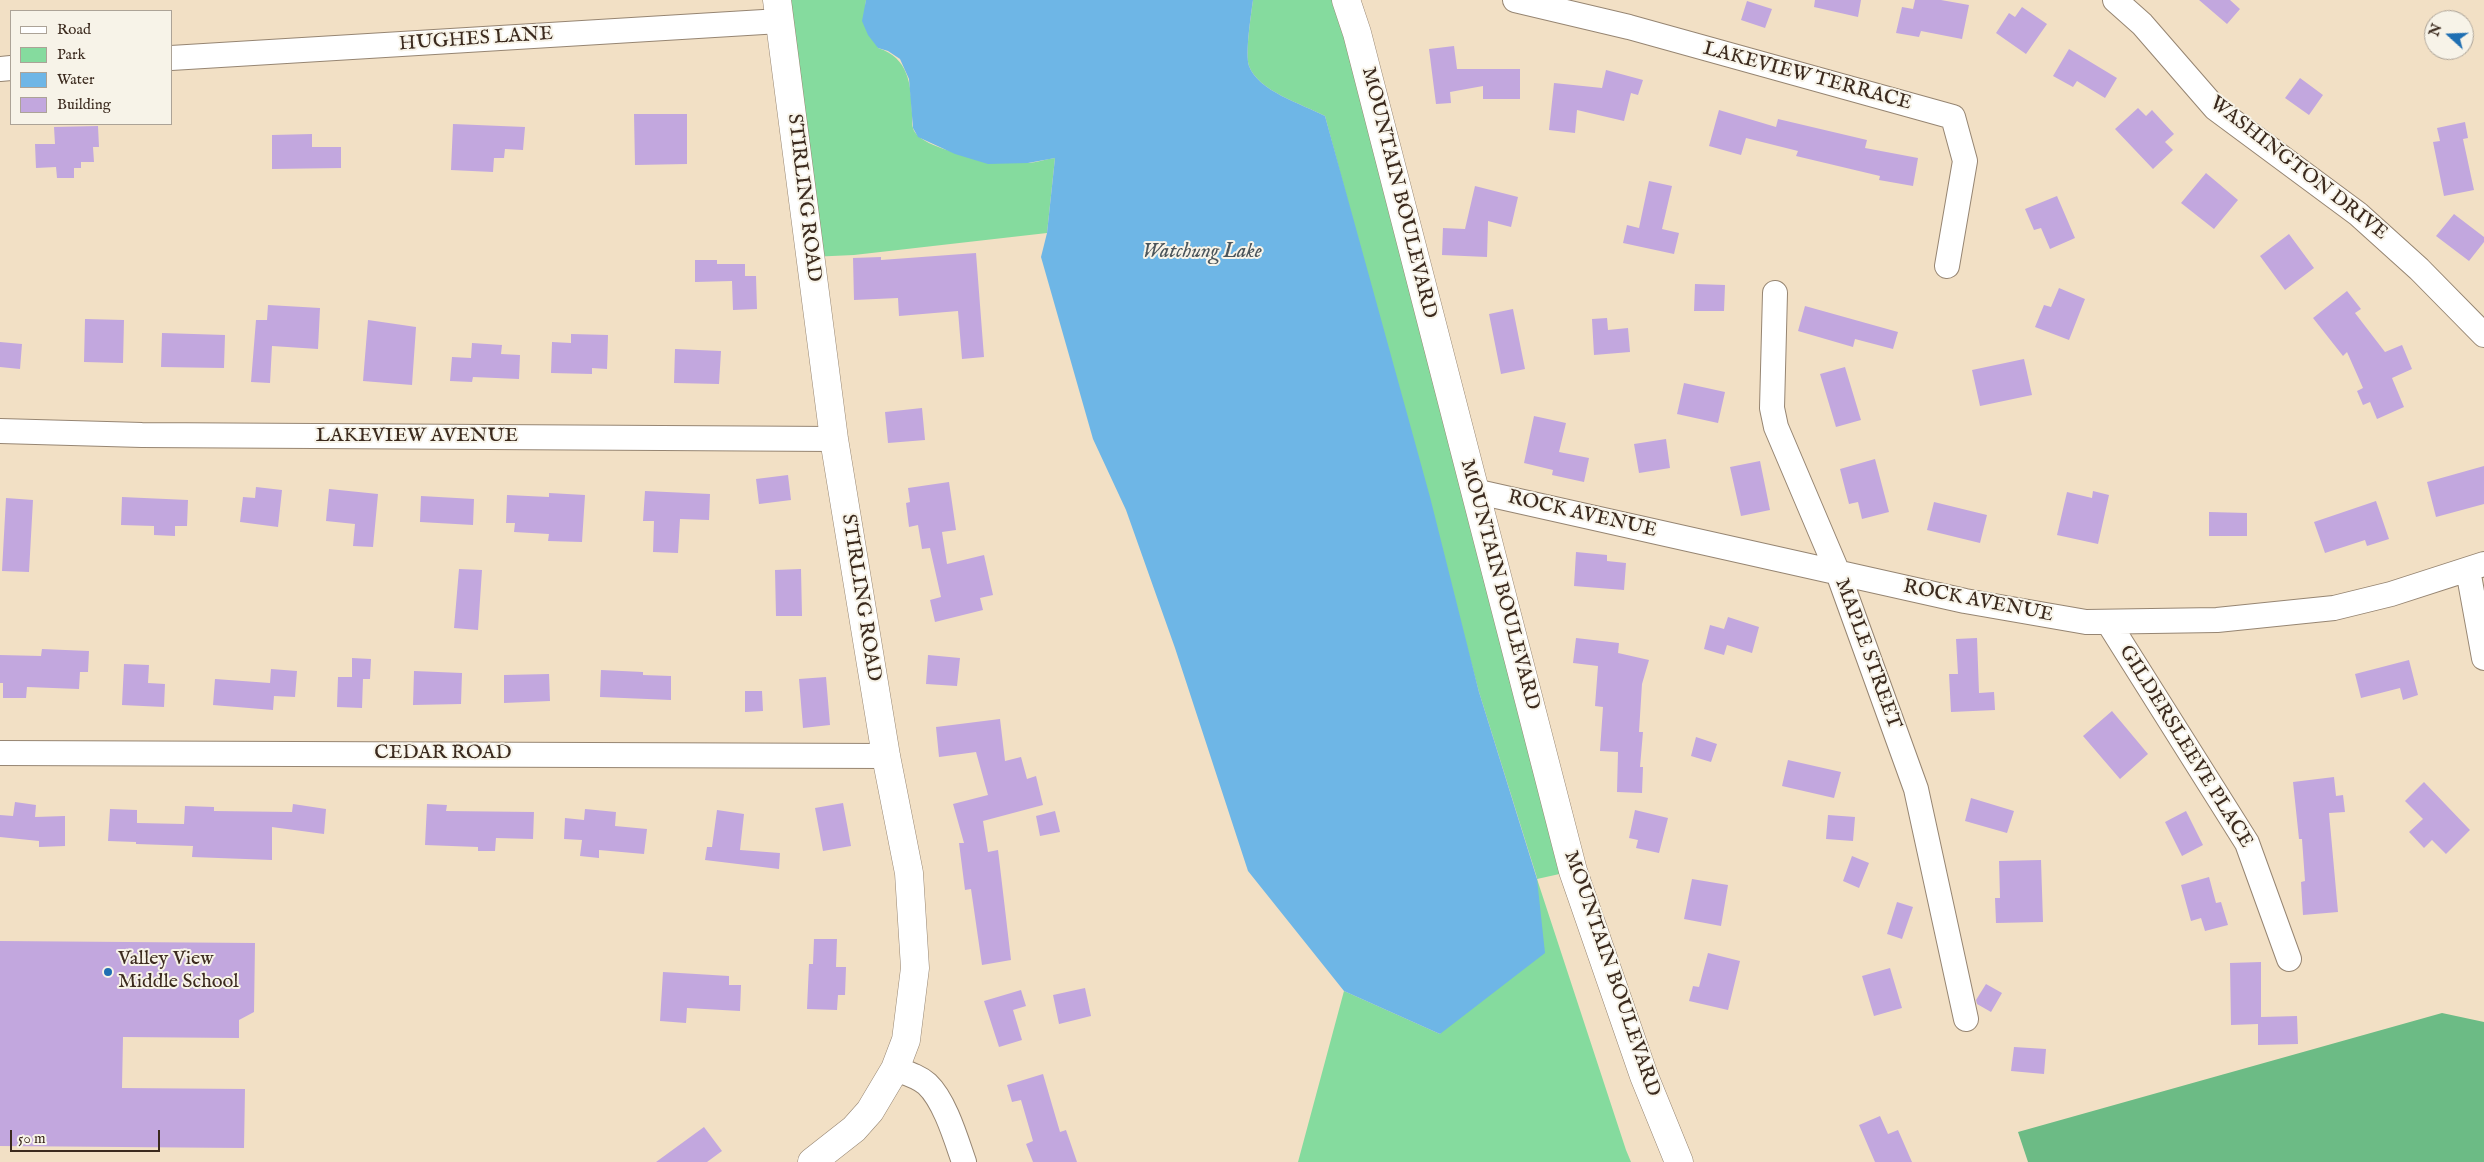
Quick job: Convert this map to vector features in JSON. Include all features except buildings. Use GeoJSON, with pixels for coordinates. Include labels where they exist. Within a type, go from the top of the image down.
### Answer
{"type":"FeatureCollection","features":[{"type":"Feature","properties":{"kind":"street","name":"MOUNTAIN BOULEVARD"},"geometry":{"type":"LineString","coordinates":[[1346,0],[1573,871],[1644,1076],[1679,1162]]}},
{"type":"Feature","properties":{"kind":"street","name":"LAKEVIEW TERRACE"},"geometry":{"type":"LineString","coordinates":[[1515,0],[1629,27],[1953,117],[1965,161],[1946,266]]}},
{"type":"Feature","properties":{"kind":"street","name":"WASHINGTON DRIVE"},"geometry":{"type":"LineString","coordinates":[[2115,0],[2142,24],[2215,108],[2358,214],[2420,269],[2484,335]]}},
{"type":"Feature","properties":{"kind":"street","name":"HUGHES LANE"},"geometry":{"type":"LineString","coordinates":[[172,58],[778,10]]}},
{"type":"Feature","properties":{"kind":"street","name":"STIRLING ROAD"},"geometry":{"type":"LineString","coordinates":[[778,10],[834,439],[886,756],[909,873],[915,968],[912,1010],[906,1040],[895,1069],[870,1111],[854,1129],[812,1162]]}},
{"type":"Feature","properties":{"kind":"street","name":"MAPLE STREET"},"geometry":{"type":"LineString","coordinates":[[1775,293],[1772,408],[1776,427],[1838,573],[1916,789],[1966,1019]]}},
{"type":"Feature","properties":{"kind":"street","name":"LAKEVIEW AVENUE"},"geometry":{"type":"LineString","coordinates":[[0,432],[152,435],[834,439]]}},
{"type":"Feature","properties":{"kind":"street","name":"ROCK AVENUE"},"geometry":{"type":"LineString","coordinates":[[1474,491],[1966,601],[2086,622],[2217,620],[2334,608],[2391,594],[2476,567]]}},
{"type":"Feature","properties":{"kind":"street"},"geometry":{"type":"LineString","coordinates":[[2476,567],[2484,658]]}},
{"type":"Feature","properties":{"kind":"street","name":"GILDERSLEEVE PLACE"},"geometry":{"type":"LineString","coordinates":[[2108,622],[2247,843],[2289,959]]}},
{"type":"Feature","properties":{"kind":"street","name":"CEDAR ROAD"},"geometry":{"type":"LineString","coordinates":[[0,753],[886,756]]}},
{"type":"Feature","properties":{"kind":"street"},"geometry":{"type":"LineString","coordinates":[[895,1069],[928,1084],[949,1118],[964,1162]]}},
{"type":"Feature","properties":{"kind":"green space"},"geometry":{"type":"Polygon","coordinates":[[[777,0],[866,0],[865,8],[878,48],[896,58],[906,73],[911,92],[913,128],[919,136],[931,144],[965,155],[1018,163],[1055,158],[1047,233],[854,255],[810,257],[777,0]]]}},
{"type":"Feature","properties":{"kind":"green space"},"geometry":{"type":"Polygon","coordinates":[[[1253,0],[1346,0],[1573,871],[1537,879],[1631,1162],[1298,1162],[1344,991],[1440,1034],[1537,878],[1479,692],[1325,116],[1271,90],[1254,75],[1248,60],[1253,0]]]}},
{"type":"Feature","properties":{"kind":"green space"},"geometry":{"type":"Polygon","coordinates":[[[2442,1013],[2484,1022],[2484,1162],[2028,1162],[2018,1132],[2442,1013]]]}},
{"type":"Feature","properties":{"kind":"water","name":"Watchung Lake"},"geometry":{"type":"Polygon","coordinates":[[[866,0],[1253,0],[1248,60],[1254,75],[1271,90],[1325,116],[1430,497],[1479,692],[1537,879],[1545,953],[1440,1034],[1344,991],[1248,871],[1175,648],[1126,510],[1093,439],[1041,257],[1047,233],[1055,158],[1028,163],[988,164],[955,154],[918,137],[913,128],[909,79],[900,59],[888,51],[878,48],[868,35],[862,21],[866,0]]]}},
{"type":"Feature","properties":{"kind":"place","name":"Valley View Middle School"},"geometry":{"type":"Point","coordinates":[108,972]}}]}
